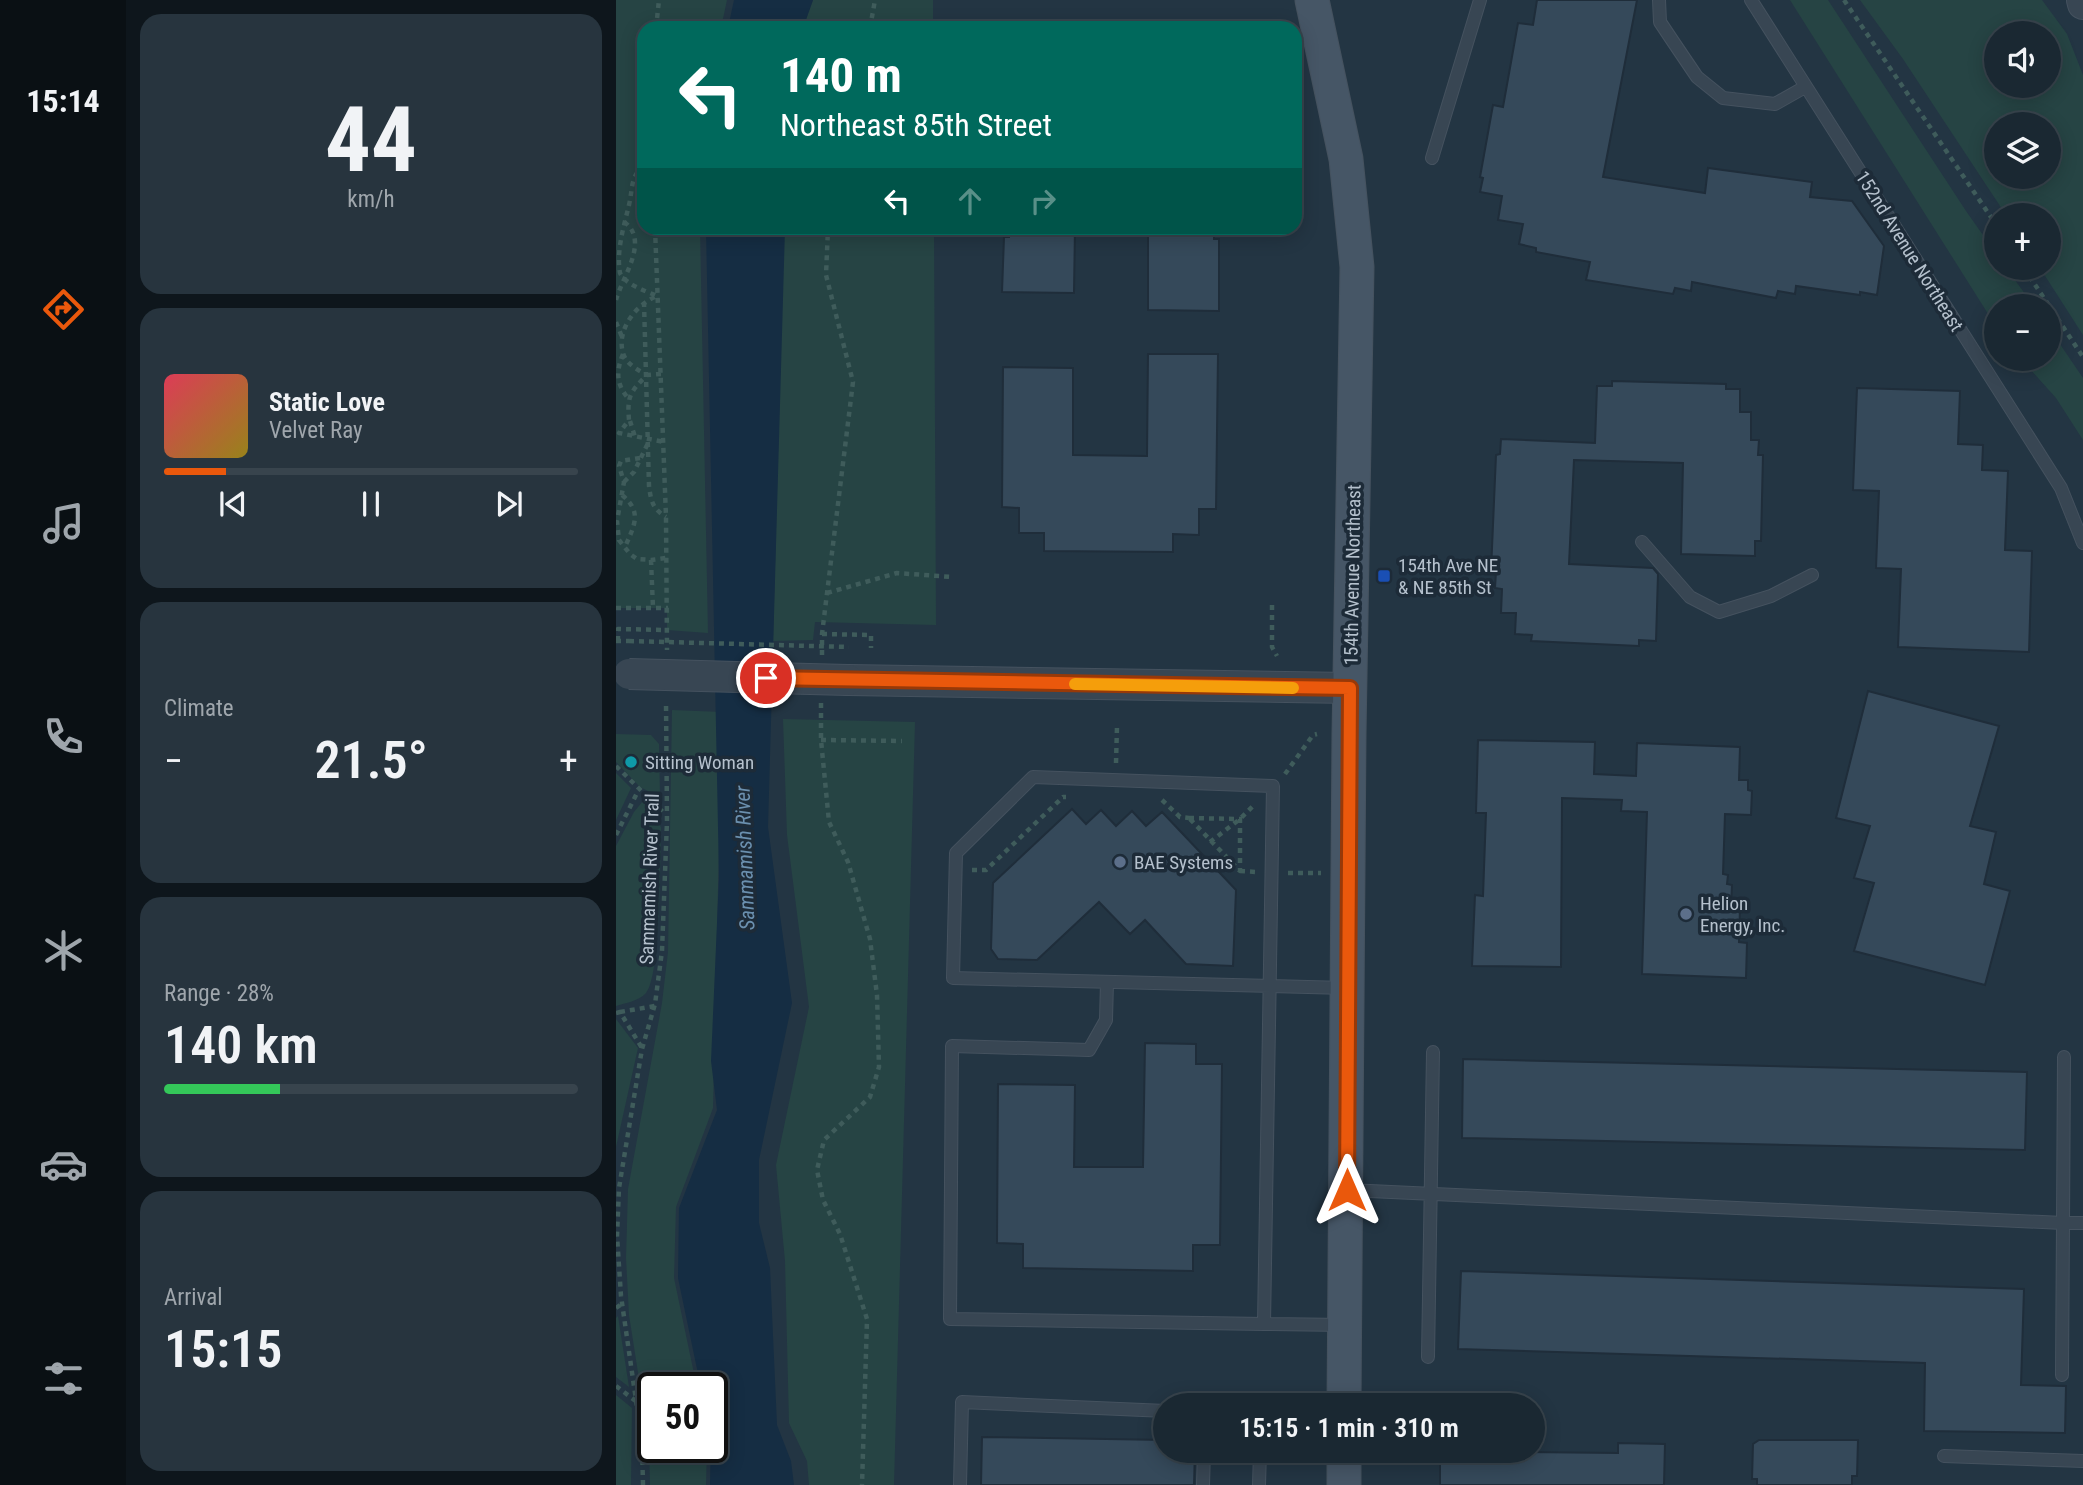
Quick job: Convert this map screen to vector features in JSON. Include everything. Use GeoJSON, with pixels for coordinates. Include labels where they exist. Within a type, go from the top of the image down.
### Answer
{"type":"FeatureCollection","features":[{"type":"Feature","properties":{"kind":"main road","name":"154th Avenue Northeast"},"geometry":{"type":"LineString","coordinates":[[1312,0],[1346,159],[1357,267],[1350,688],[1344,1393]]}},
{"type":"Feature","properties":{"kind":"main road"},"geometry":{"type":"LineString","coordinates":[[1343,1485],[1344,1463]]}},
{"type":"Feature","properties":{"kind":"street"},"geometry":{"type":"LineString","coordinates":[[622,674],[1350,688]]}},
{"type":"Feature","properties":{"kind":"lane"},"geometry":{"type":"LineString","coordinates":[[1432,158],[1480,0]]}},
{"type":"Feature","properties":{"kind":"lane"},"geometry":{"type":"LineString","coordinates":[[1660,0],[1660,22],[1697,77],[1723,98],[1775,104],[1805,86]]}},
{"type":"Feature","properties":{"kind":"lane","name":"152nd Avenue Northeast"},"geometry":{"type":"LineString","coordinates":[[1751,0],[2061,488],[2083,542]]}},
{"type":"Feature","properties":{"kind":"lane"},"geometry":{"type":"LineString","coordinates":[[1642,542],[1690,597],[1719,612],[1771,596],[1812,575]]}},
{"type":"Feature","properties":{"kind":"lane"},"geometry":{"type":"LineString","coordinates":[[1264,1324],[1271,986],[1273,786],[1034,777],[957,853],[953,978],[1107,982],[1271,986],[1349,988]]}},
{"type":"Feature","properties":{"kind":"lane"},"geometry":{"type":"LineString","coordinates":[[1107,982],[1106,1020],[1089,1050],[952,1046],[950,1319],[1344,1325]]}},
{"type":"Feature","properties":{"kind":"lane"},"geometry":{"type":"LineString","coordinates":[[1428,1357],[1433,1052]]}},
{"type":"Feature","properties":{"kind":"lane"},"geometry":{"type":"LineString","coordinates":[[2062,1375],[2064,1057]]}},
{"type":"Feature","properties":{"kind":"lane"},"geometry":{"type":"LineString","coordinates":[[1347,1190],[2083,1223]]}},
{"type":"Feature","properties":{"kind":"lane"},"geometry":{"type":"LineString","coordinates":[[960,1485],[962,1402],[1153,1410]]}},
{"type":"Feature","properties":{"kind":"lane"},"geometry":{"type":"LineString","coordinates":[[1944,1456],[2083,1461]]}},
{"type":"Feature","properties":{"kind":"lane"},"geometry":{"type":"LineString","coordinates":[[1203,1463],[1203,1485]]}},
{"type":"Feature","properties":{"kind":"lane"},"geometry":{"type":"LineString","coordinates":[[1259,1485],[1260,1463]]}},
{"type":"Feature","properties":{"kind":"path"},"geometry":{"type":"LineString","coordinates":[[657,21],[659,0]]}},
{"type":"Feature","properties":{"kind":"path"},"geometry":{"type":"LineString","coordinates":[[871,21],[874,0]]}},
{"type":"Feature","properties":{"kind":"path"},"geometry":{"type":"LineString","coordinates":[[1844,0],[1984,207]]}},
{"type":"Feature","properties":{"kind":"path"},"geometry":{"type":"LineString","coordinates":[[637,172],[631,185],[629,207],[618,232],[617,264],[625,279],[657,296]]}},
{"type":"Feature","properties":{"kind":"path"},"geometry":{"type":"LineString","coordinates":[[616,300],[632,262],[635,246],[633,233],[623,221]]}},
{"type":"Feature","properties":{"kind":"path"},"geometry":{"type":"LineString","coordinates":[[655,235],[664,442],[667,658]]}},
{"type":"Feature","properties":{"kind":"path"},"geometry":{"type":"LineString","coordinates":[[822,661],[822,634],[853,382],[826,275],[828,235]]}},
{"type":"Feature","properties":{"kind":"path"},"geometry":{"type":"LineString","coordinates":[[2032,280],[2083,357]]}},
{"type":"Feature","properties":{"kind":"path"},"geometry":{"type":"LineString","coordinates":[[622,337],[634,312],[644,302],[657,296]]}},
{"type":"Feature","properties":{"kind":"path"},"geometry":{"type":"LineString","coordinates":[[644,302],[651,503],[656,511],[666,517]]}},
{"type":"Feature","properties":{"kind":"path"},"geometry":{"type":"LineString","coordinates":[[616,322],[622,337],[622,354],[617,366],[617,389],[628,398]]}},
{"type":"Feature","properties":{"kind":"path"},"geometry":{"type":"LineString","coordinates":[[622,354],[634,369],[647,375],[661,374]]}},
{"type":"Feature","properties":{"kind":"path"},"geometry":{"type":"LineString","coordinates":[[635,437],[629,420],[628,398],[647,375]]}},
{"type":"Feature","properties":{"kind":"path"},"geometry":{"type":"LineString","coordinates":[[629,420],[617,432],[664,442]]}},
{"type":"Feature","properties":{"kind":"path"},"geometry":{"type":"LineString","coordinates":[[649,440],[634,472],[624,482],[617,521],[618,541],[637,559],[651,561],[666,558]]}},
{"type":"Feature","properties":{"kind":"path"},"geometry":{"type":"LineString","coordinates":[[624,482],[618,471],[621,461],[640,458]]}},
{"type":"Feature","properties":{"kind":"path"},"geometry":{"type":"LineString","coordinates":[[622,495],[634,507],[636,515],[625,548]]}},
{"type":"Feature","properties":{"kind":"path"},"geometry":{"type":"LineString","coordinates":[[651,561],[653,608]]}},
{"type":"Feature","properties":{"kind":"path"},"geometry":{"type":"LineString","coordinates":[[827,593],[897,573],[952,577]]}},
{"type":"Feature","properties":{"kind":"path"},"geometry":{"type":"LineString","coordinates":[[1272,605],[1272,647],[1276,656]]}},
{"type":"Feature","properties":{"kind":"path"},"geometry":{"type":"LineString","coordinates":[[616,608],[668,608]]}},
{"type":"Feature","properties":{"kind":"path"},"geometry":{"type":"LineString","coordinates":[[667,630],[618,629],[617,641],[849,647]]}},
{"type":"Feature","properties":{"kind":"path"},"geometry":{"type":"LineString","coordinates":[[822,634],[872,635],[871,648]]}},
{"type":"Feature","properties":{"kind":"path","name":"Sammamish River Trail"},"geometry":{"type":"LineString","coordinates":[[637,1402],[622,1304],[617,1236],[619,1170],[642,1049],[655,1006],[662,951],[666,700]]}},
{"type":"Feature","properties":{"kind":"path"},"geometry":{"type":"LineString","coordinates":[[821,700],[821,740],[829,822],[848,863],[870,939],[877,995],[879,1067],[870,1097],[824,1140],[817,1170],[823,1200],[840,1234],[867,1320],[862,1485]]}},
{"type":"Feature","properties":{"kind":"path"},"geometry":{"type":"LineString","coordinates":[[1116,770],[1117,726]]}},
{"type":"Feature","properties":{"kind":"path"},"geometry":{"type":"LineString","coordinates":[[1280,780],[1314,733]]}},
{"type":"Feature","properties":{"kind":"path"},"geometry":{"type":"LineString","coordinates":[[821,740],[902,740]]}},
{"type":"Feature","properties":{"kind":"path"},"geometry":{"type":"LineString","coordinates":[[616,766],[666,816]]}},
{"type":"Feature","properties":{"kind":"path"},"geometry":{"type":"LineString","coordinates":[[616,835],[639,789]]}},
{"type":"Feature","properties":{"kind":"path"},"geometry":{"type":"LineString","coordinates":[[971,870],[986,870],[1063,797],[1076,798]]}},
{"type":"Feature","properties":{"kind":"path"},"geometry":{"type":"LineString","coordinates":[[1152,800],[1164,800],[1180,817],[1240,819]]}},
{"type":"Feature","properties":{"kind":"path"},"geometry":{"type":"LineString","coordinates":[[1210,842],[1256,803]]}},
{"type":"Feature","properties":{"kind":"path"},"geometry":{"type":"LineString","coordinates":[[1189,818],[1240,871],[1261,872]]}},
{"type":"Feature","properties":{"kind":"path"},"geometry":{"type":"LineString","coordinates":[[1240,819],[1240,871]]}},
{"type":"Feature","properties":{"kind":"path"},"geometry":{"type":"LineString","coordinates":[[1287,873],[1324,873]]}},
{"type":"Feature","properties":{"kind":"path"},"geometry":{"type":"LineString","coordinates":[[642,1049],[618,1012],[655,1006]]}},
{"type":"Feature","properties":{"kind":"path"},"geometry":{"type":"LineString","coordinates":[[616,1308],[622,1304]]}},
{"type":"Feature","properties":{"kind":"path"},"geometry":{"type":"LineString","coordinates":[[616,1385],[637,1402]]}},
{"type":"Feature","properties":{"kind":"path","name":"Sammamish River Trail"},"geometry":{"type":"LineString","coordinates":[[642,1463],[643,1485]]}},
{"type":"Feature","properties":{"kind":"green space"},"geometry":{"type":"Polygon","coordinates":[[[616,0],[727,0],[722,21],[637,21],[637,235],[700,235],[708,633],[667,630],[667,608],[616,608],[616,0]]]}},
{"type":"Feature","properties":{"kind":"green space"},"geometry":{"type":"Polygon","coordinates":[[[813,0],[933,0],[933,21],[806,21],[813,0]]]}},
{"type":"Feature","properties":{"kind":"green space"},"geometry":{"type":"Polygon","coordinates":[[[1790,0],[1828,0],[1984,237],[1984,280],[2015,280],[2025,294],[1984,294],[1984,307],[1790,0]]]}},
{"type":"Feature","properties":{"kind":"green space"},"geometry":{"type":"Polygon","coordinates":[[[1860,0],[2042,0],[2057,21],[1984,21],[1984,98],[2061,98],[2061,26],[2067,34],[2083,75],[2083,335],[2061,301],[2061,294],[2057,294],[2048,280],[2061,280],[2061,203],[1998,203],[1989,189],[2061,189],[2061,112],[1984,112],[1984,182],[1903,59],[1860,0]]]}},
{"type":"Feature","properties":{"kind":"green space"},"geometry":{"type":"Polygon","coordinates":[[[784,235],[934,235],[936,625],[815,622],[813,640],[773,641],[784,235]]]}},
{"type":"Feature","properties":{"kind":"green space"},"geometry":{"type":"Polygon","coordinates":[[[2061,346],[2083,378],[2083,440],[2056,398],[2032,371],[2061,371],[2061,346]]]}},
{"type":"Feature","properties":{"kind":"green space"},"geometry":{"type":"Polygon","coordinates":[[[672,710],[722,712],[713,1108],[676,1207],[674,1278],[694,1372],[638,1372],[629,1315],[626,1258],[628,1189],[662,1003],[668,952],[672,710]]]}},
{"type":"Feature","properties":{"kind":"green space"},"geometry":{"type":"Polygon","coordinates":[[[783,719],[915,722],[894,1485],[809,1485],[807,1461],[789,1423],[785,1261],[776,1165],[809,1007],[787,835],[783,719]]]}},
{"type":"Feature","properties":{"kind":"green space"},"geometry":{"type":"Polygon","coordinates":[[[616,734],[651,735],[659,744],[660,797],[640,787],[616,762],[616,734]]]}},
{"type":"Feature","properties":{"kind":"green space"},"geometry":{"type":"Polygon","coordinates":[[[616,773],[631,788],[616,820],[616,773]]]}},
{"type":"Feature","properties":{"kind":"green space"},"geometry":{"type":"Polygon","coordinates":[[[643,801],[648,802],[656,814],[661,828],[655,964],[646,993],[636,1000],[616,1006],[616,846],[643,801]]]}},
{"type":"Feature","properties":{"kind":"green space"},"geometry":{"type":"Polygon","coordinates":[[[616,1019],[638,1048],[616,1147],[616,1019]]]}},
{"type":"Feature","properties":{"kind":"green space"},"geometry":{"type":"Polygon","coordinates":[[[618,1316],[629,1387],[616,1377],[618,1316]]]}},
{"type":"Feature","properties":{"kind":"green space"},"geometry":{"type":"Polygon","coordinates":[[[616,1395],[632,1408],[631,1485],[616,1485],[616,1395]]]}},
{"type":"Feature","properties":{"kind":"green space"},"geometry":{"type":"Polygon","coordinates":[[[649,1463],[707,1463],[706,1485],[650,1485],[649,1463]]]}},
{"type":"Feature","properties":{"kind":"water"},"geometry":{"type":"Polygon","coordinates":[[[734,0],[813,0],[806,21],[730,21],[734,0]]]}},
{"type":"Feature","properties":{"kind":"water","name":"Sammamish River"},"geometry":{"type":"Polygon","coordinates":[[[706,235],[785,235],[768,827],[792,1003],[759,1160],[759,1223],[770,1268],[777,1425],[791,1461],[794,1485],[710,1485],[710,1463],[728,1463],[728,1372],[698,1372],[678,1278],[679,1208],[717,1110],[711,1061],[719,877],[706,235]]]}},
{"type":"Feature","properties":{"kind":"building"},"geometry":{"type":"Polygon","coordinates":[[[1537,0],[1637,0],[1603,177],[1705,193],[1708,168],[1812,182],[1810,197],[1852,201],[1884,246],[1877,295],[1796,286],[1795,294],[1778,291],[1776,298],[1692,282],[1691,291],[1675,288],[1673,294],[1586,280],[1590,262],[1536,252],[1536,248],[1519,244],[1523,224],[1498,220],[1502,196],[1480,192],[1483,178],[1480,177],[1493,105],[1503,107],[1518,23],[1533,25],[1537,0]]]}},
{"type":"Feature","properties":{"kind":"building"},"geometry":{"type":"Polygon","coordinates":[[[1075,235],[1074,293],[1002,292],[1004,237],[1075,235]]]}},
{"type":"Feature","properties":{"kind":"building"},"geometry":{"type":"Polygon","coordinates":[[[1148,235],[1214,235],[1214,239],[1219,239],[1219,311],[1148,310],[1148,235]]]}},
{"type":"Feature","properties":{"kind":"building"},"geometry":{"type":"Polygon","coordinates":[[[1148,354],[1218,354],[1216,509],[1199,509],[1199,535],[1173,534],[1173,552],[1044,551],[1044,533],[1019,533],[1019,508],[1002,507],[1003,367],[1073,368],[1073,455],[1147,456],[1148,354]]]}},
{"type":"Feature","properties":{"kind":"building"},"geometry":{"type":"Polygon","coordinates":[[[1612,381],[1726,384],[1726,389],[1740,389],[1740,412],[1751,412],[1751,440],[1759,440],[1758,455],[1763,455],[1761,541],[1755,541],[1755,556],[1681,554],[1683,463],[1574,460],[1569,564],[1653,568],[1658,574],[1656,641],[1639,640],[1639,646],[1531,641],[1532,635],[1515,634],[1516,613],[1501,613],[1502,589],[1495,588],[1496,571],[1491,571],[1496,455],[1500,454],[1501,439],[1595,443],[1597,386],[1612,386],[1612,381]]]}},
{"type":"Feature","properties":{"kind":"building"},"geometry":{"type":"Polygon","coordinates":[[[1857,388],[1960,391],[1958,444],[1983,445],[1982,470],[2008,471],[2005,550],[2032,551],[2029,652],[1898,647],[1901,569],[1876,568],[1879,491],[1853,490],[1857,388]]]}},
{"type":"Feature","properties":{"kind":"building"},"geometry":{"type":"Polygon","coordinates":[[[1868,691],[1999,726],[1970,826],[1996,832],[1984,884],[2010,891],[1985,985],[1854,951],[1874,883],[1854,878],[1870,826],[1836,818],[1868,691]]]}},
{"type":"Feature","properties":{"kind":"building"},"geometry":{"type":"Polygon","coordinates":[[[1478,740],[1595,742],[1594,774],[1636,776],[1637,743],[1740,747],[1739,780],[1748,780],[1748,790],[1752,791],[1751,815],[1725,814],[1723,874],[1728,875],[1727,884],[1732,885],[1731,908],[1740,908],[1739,942],[1747,943],[1746,978],[1642,974],[1647,812],[1621,811],[1622,800],[1562,798],[1561,967],[1472,966],[1475,895],[1483,896],[1486,813],[1476,813],[1478,740]]]}},
{"type":"Feature","properties":{"kind":"building"},"geometry":{"type":"Polygon","coordinates":[[[1072,809],[1086,824],[1101,810],[1116,826],[1132,811],[1146,826],[1162,812],[1236,890],[1233,966],[1186,964],[1145,920],[1130,934],[1099,902],[1037,960],[998,959],[991,949],[993,883],[1072,809]]]}},
{"type":"Feature","properties":{"kind":"building"},"geometry":{"type":"Polygon","coordinates":[[[1145,1043],[1196,1044],[1196,1064],[1222,1064],[1220,1245],[1193,1245],[1193,1271],[1023,1268],[1023,1244],[997,1243],[998,1084],[1075,1085],[1074,1167],[1143,1167],[1145,1043]]]}},
{"type":"Feature","properties":{"kind":"building"},"geometry":{"type":"Polygon","coordinates":[[[1463,1059],[2027,1072],[2025,1150],[1462,1138],[1463,1059]]]}},
{"type":"Feature","properties":{"kind":"building"},"geometry":{"type":"Polygon","coordinates":[[[1461,1271],[2024,1289],[2021,1385],[2066,1386],[2065,1433],[1924,1431],[1925,1363],[1458,1349],[1461,1271]]]}},
{"type":"Feature","properties":{"kind":"building"},"geometry":{"type":"Polygon","coordinates":[[[982,1437],[1153,1440],[1153,1463],[1195,1463],[1194,1485],[981,1485],[982,1437]]]}},
{"type":"Feature","properties":{"kind":"building"},"geometry":{"type":"Polygon","coordinates":[[[1759,1440],[1858,1440],[1857,1476],[1852,1476],[1852,1485],[1757,1485],[1757,1479],[1752,1479],[1753,1444],[1759,1440]]]}},
{"type":"Feature","properties":{"kind":"building"},"geometry":{"type":"Polygon","coordinates":[[[1618,1443],[1665,1444],[1664,1485],[1440,1485],[1440,1463],[1545,1463],[1545,1452],[1618,1453],[1618,1443]]]}},
{"type":"Feature","properties":{"kind":"slow traffic"},"geometry":{"type":"LineString","coordinates":[[1075,684],[1293,688]]}},
{"type":"Feature","properties":{"kind":"place","name":"154th Ave NE & NE 85th St"},"geometry":{"type":"Point","coordinates":[1384,576]}},
{"type":"Feature","properties":{"kind":"place","name":"Sitting Woman"},"geometry":{"type":"Point","coordinates":[631,762]}},
{"type":"Feature","properties":{"kind":"place","name":"BAE Systems"},"geometry":{"type":"Point","coordinates":[1120,862]}},
{"type":"Feature","properties":{"kind":"place","name":"Helion Energy, Inc."},"geometry":{"type":"Point","coordinates":[1686,914]}},
{"type":"Feature","properties":{"kind":"route"},"geometry":{"type":"LineString","coordinates":[[766,678],[1350,688],[1347,1190]]}}]}
